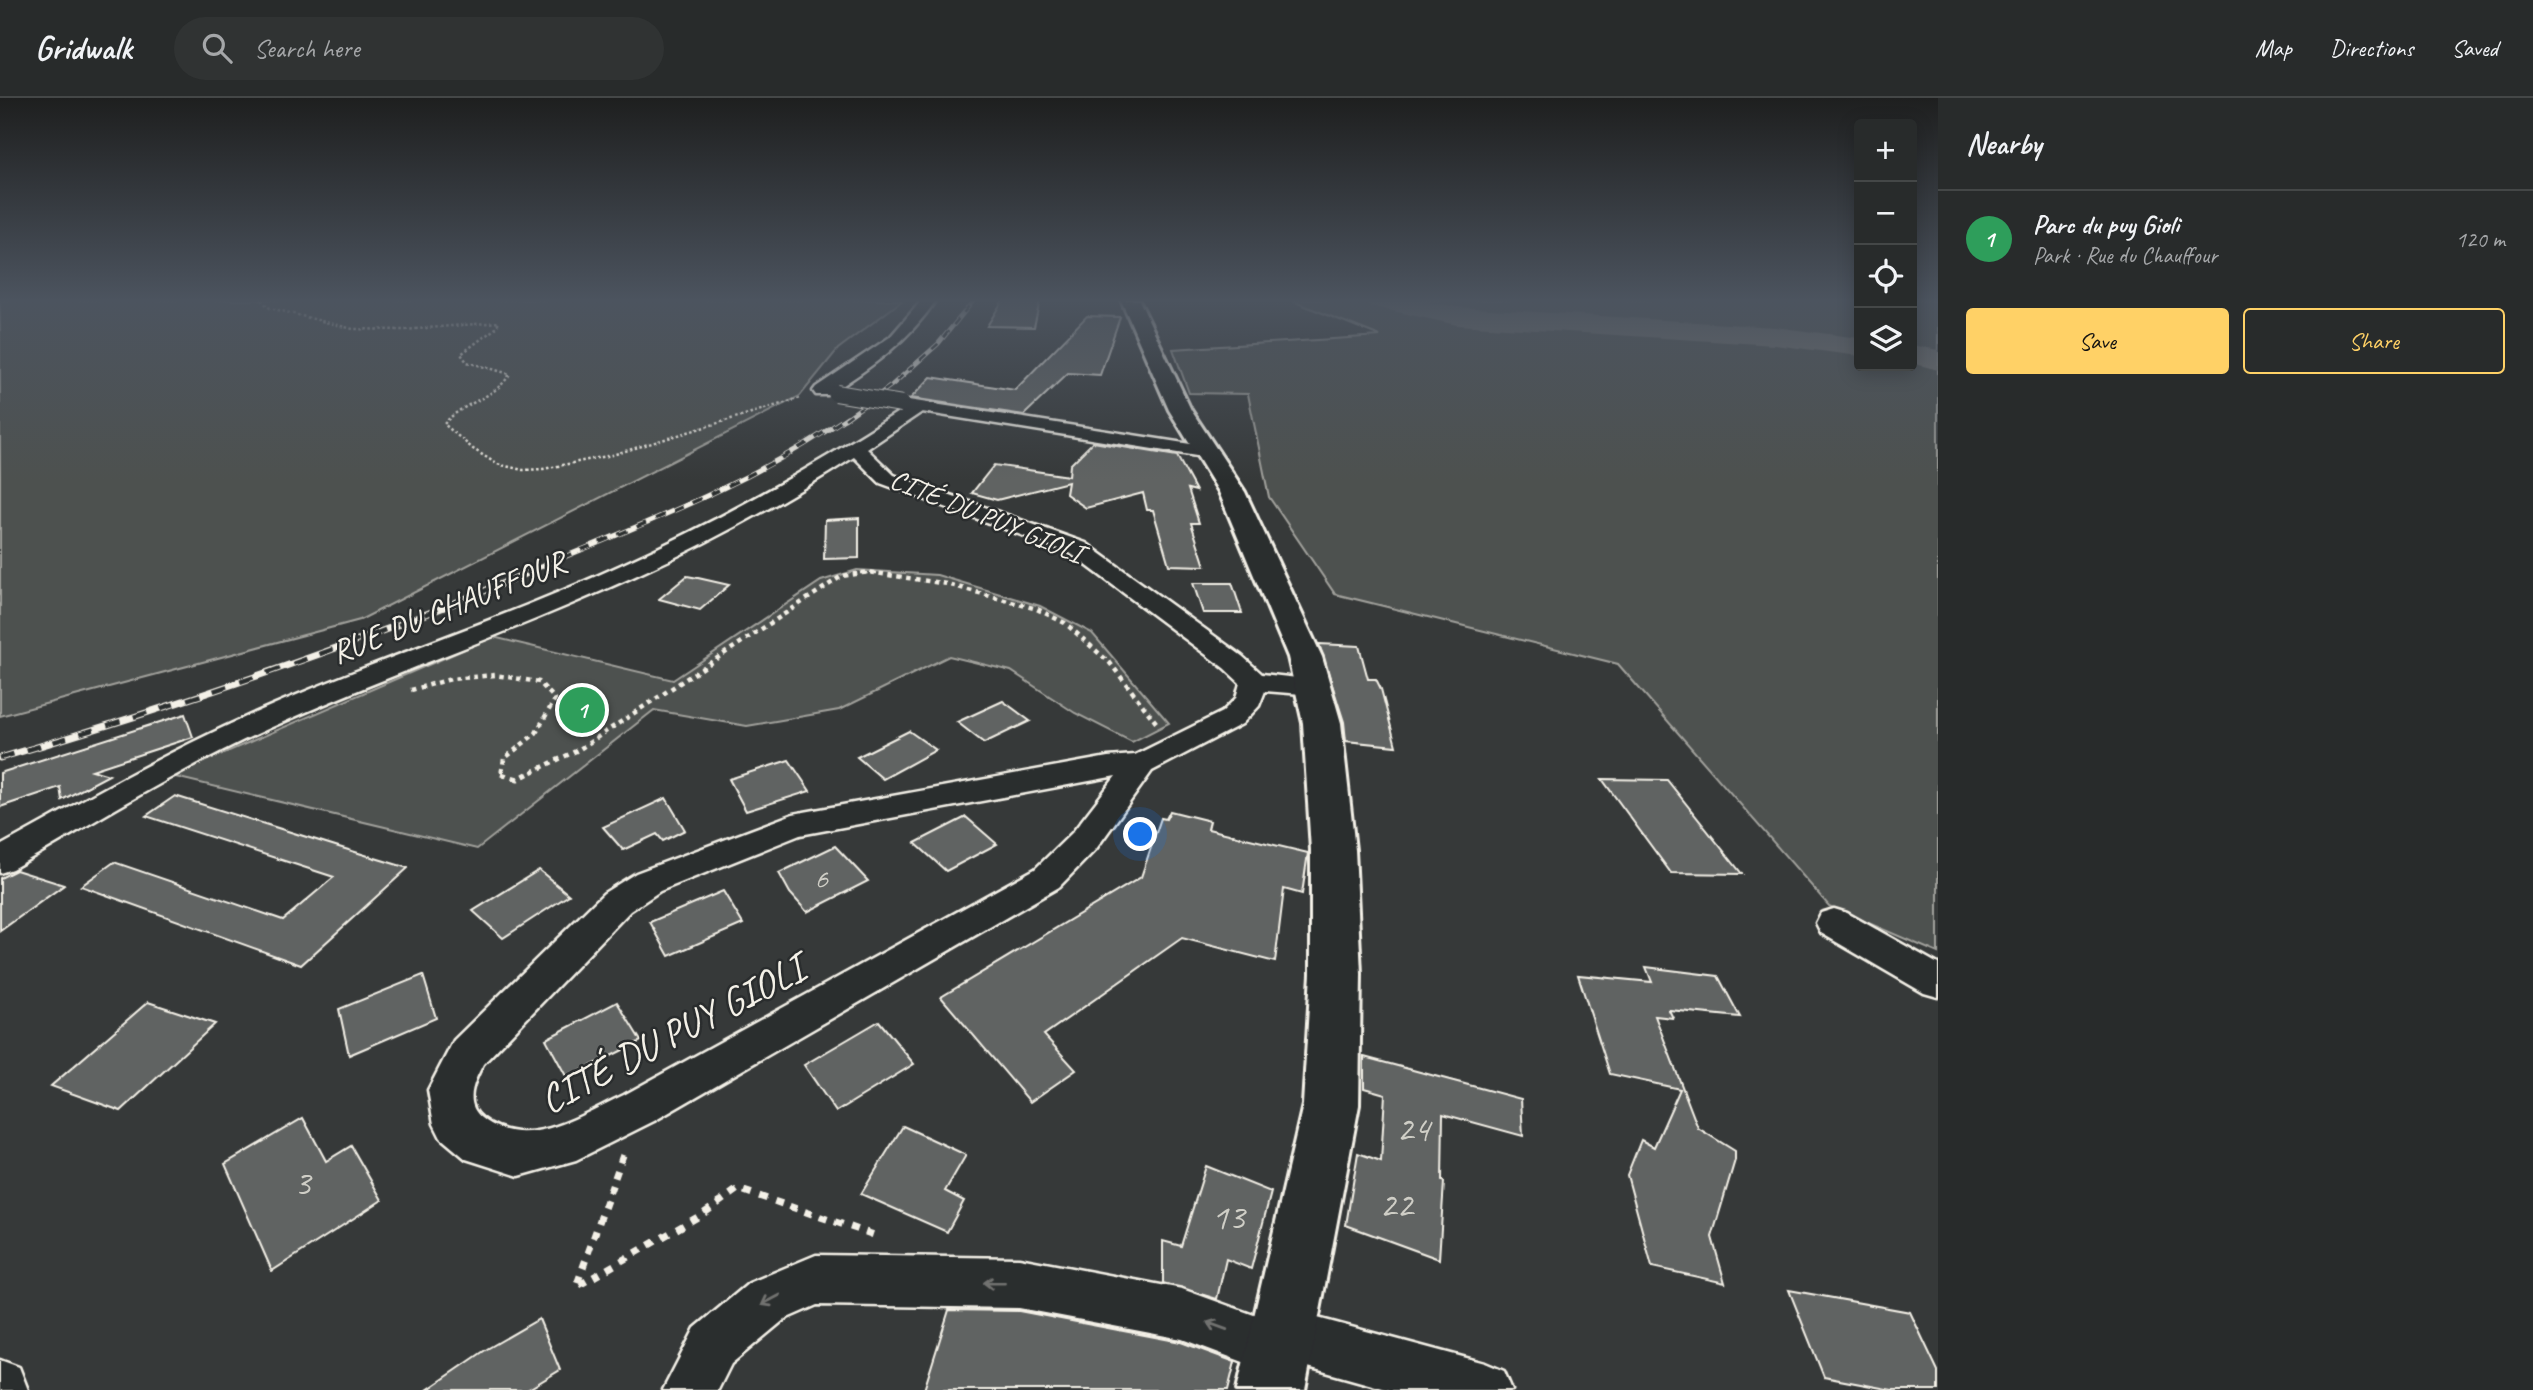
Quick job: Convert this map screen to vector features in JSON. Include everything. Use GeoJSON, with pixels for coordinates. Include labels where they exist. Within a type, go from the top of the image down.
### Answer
{"type":"FeatureCollection","features":[{"type":"Feature","properties":{"kind":"street"},"geometry":{"type":"LineString","coordinates":[[829,392],[870,360]]}},
{"type":"Feature","properties":{"kind":"street"},"geometry":{"type":"LineString","coordinates":[[1157,360],[1180,410],[1209,452],[1238,504],[1305,657],[1322,723],[1333,850],[1336,974],[1331,1105],[1278,1358]]}},
{"type":"Feature","properties":{"kind":"street"},"geometry":{"type":"LineString","coordinates":[[829,392],[1209,452]]}},
{"type":"Feature","properties":{"kind":"street","name":"RUE DU CHAUFFOUR"},"geometry":{"type":"LineString","coordinates":[[0,861],[166,768],[260,721],[586,590],[707,533],[853,450],[910,406]]}},
{"type":"Feature","properties":{"kind":"street","name":"CITÉ DU PUY GIOLI"},"geometry":{"type":"LineString","coordinates":[[853,450],[863,454],[887,479],[1078,548],[1233,662],[1254,682],[1249,700],[1232,718],[1141,764],[1108,766],[793,825],[648,882],[617,902],[468,1052],[449,1090],[456,1124],[482,1145],[519,1155],[560,1146],[639,1108],[1046,878],[1084,841],[1141,764]]}},
{"type":"Feature","properties":{"kind":"street"},"geometry":{"type":"LineString","coordinates":[[1254,682],[1314,687]]}},
{"type":"Feature","properties":{"kind":"street"},"geometry":{"type":"LineString","coordinates":[[1834,923],[1938,982]]}},
{"type":"Feature","properties":{"kind":"street"},"geometry":{"type":"LineString","coordinates":[[690,1390],[713,1346],[767,1301],[817,1280],[1019,1283],[1182,1314],[1278,1358],[1485,1390]]}},
{"type":"Feature","properties":{"kind":"path"},"geometry":{"type":"LineString","coordinates":[[466,360],[510,374],[505,385],[491,395],[452,411],[444,424],[479,454],[504,467],[538,470],[627,450],[829,392]]}},
{"type":"Feature","properties":{"kind":"path"},"geometry":{"type":"LineString","coordinates":[[409,691],[452,679],[495,675],[539,682],[555,699],[536,733],[504,759],[501,775],[518,779],[578,751],[842,576],[869,572],[947,584],[1037,609],[1065,622],[1110,663],[1161,729],[1178,746]]}},
{"type":"Feature","properties":{"kind":"path"},"geometry":{"type":"LineString","coordinates":[[639,1108],[576,1287],[703,1214],[738,1189],[874,1235],[880,1281]]}},
{"type":"Feature","properties":{"kind":"shaded area"},"geometry":{"type":"Polygon","coordinates":[[[0,360],[829,360],[800,396],[360,620],[0,716],[0,360]]]}},
{"type":"Feature","properties":{"kind":"shaded area"},"geometry":{"type":"Polygon","coordinates":[[[1177,360],[1854,360],[1854,371],[1917,371],[1917,360],[1938,360],[1938,953],[1829,906],[1618,664],[1335,594],[1269,497],[1248,394],[1189,393],[1177,360]]]}},
{"type":"Feature","properties":{"kind":"shaded area"},"geometry":{"type":"Polygon","coordinates":[[[857,570],[937,575],[1040,606],[1092,633],[1169,723],[1132,742],[1075,713],[1011,671],[949,656],[839,710],[747,726],[654,710],[477,849],[171,776],[493,637],[673,680],[821,581],[857,570]]]}},
{"type":"Feature","properties":{"kind":"building"},"geometry":{"type":"Polygon","coordinates":[[[1044,360],[1105,360],[1100,375],[1068,373],[1024,415],[911,398],[931,377],[1015,390],[1044,360]]]}},
{"type":"Feature","properties":{"kind":"building"},"geometry":{"type":"Polygon","coordinates":[[[1093,442],[1177,456],[1196,491],[1188,489],[1199,523],[1191,523],[1205,566],[1169,565],[1153,510],[1147,510],[1143,493],[1086,508],[1066,494],[1068,482],[997,500],[972,493],[994,465],[1069,476],[1070,465],[1093,442]]]}},
{"type":"Feature","properties":{"kind":"building"},"geometry":{"type":"Polygon","coordinates":[[[859,518],[859,558],[824,559],[825,520],[859,518]]]}},
{"type":"Feature","properties":{"kind":"building"},"geometry":{"type":"Polygon","coordinates":[[[687,576],[729,585],[700,610],[659,599],[687,576]]]}},
{"type":"Feature","properties":{"kind":"building"},"geometry":{"type":"Polygon","coordinates":[[[1193,583],[1232,583],[1242,613],[1203,613],[1193,583]]]}},
{"type":"Feature","properties":{"kind":"building"},"geometry":{"type":"Polygon","coordinates":[[[1319,644],[1359,646],[1368,679],[1376,679],[1381,689],[1396,746],[1346,741],[1344,722],[1319,644]]]}},
{"type":"Feature","properties":{"kind":"building"},"geometry":{"type":"Polygon","coordinates":[[[1003,701],[1030,721],[984,743],[957,722],[1003,701]]]}},
{"type":"Feature","properties":{"kind":"building"},"geometry":{"type":"Polygon","coordinates":[[[185,714],[193,737],[92,770],[109,775],[62,800],[60,787],[0,807],[0,773],[185,714]]]}},
{"type":"Feature","properties":{"kind":"building"},"geometry":{"type":"Polygon","coordinates":[[[909,731],[936,750],[883,779],[857,757],[909,731]]]}},
{"type":"Feature","properties":{"kind":"building"},"geometry":{"type":"Polygon","coordinates":[[[789,760],[810,791],[746,811],[729,779],[789,760]]]}},
{"type":"Feature","properties":{"kind":"building"},"geometry":{"type":"Polygon","coordinates":[[[1602,779],[1667,780],[1742,874],[1671,873],[1602,779]]]}},
{"type":"Feature","properties":{"kind":"building"},"geometry":{"type":"Polygon","coordinates":[[[175,796],[408,868],[301,965],[81,886],[114,862],[283,920],[334,877],[146,816],[175,796]]]}},
{"type":"Feature","properties":{"kind":"building"},"geometry":{"type":"Polygon","coordinates":[[[666,798],[685,830],[663,841],[657,834],[623,850],[603,827],[666,798]]]}},
{"type":"Feature","properties":{"kind":"building"},"geometry":{"type":"Polygon","coordinates":[[[1170,811],[1210,821],[1208,829],[1308,853],[1302,894],[1284,889],[1275,962],[1182,938],[1044,1035],[1076,1070],[1030,1102],[941,997],[1141,877],[1161,818],[1166,819],[1170,811]]]}},
{"type":"Feature","properties":{"kind":"building"},"geometry":{"type":"Polygon","coordinates":[[[966,817],[997,844],[946,871],[915,843],[966,817]]]}},
{"type":"Feature","properties":{"kind":"building"},"geometry":{"type":"Polygon","coordinates":[[[835,846],[868,881],[807,912],[790,893],[779,873],[835,846]]]}},
{"type":"Feature","properties":{"kind":"building"},"geometry":{"type":"Polygon","coordinates":[[[16,870],[64,885],[0,931],[0,878],[16,870]]]}},
{"type":"Feature","properties":{"kind":"building"},"geometry":{"type":"Polygon","coordinates":[[[539,870],[569,895],[503,938],[473,911],[539,870]]]}},
{"type":"Feature","properties":{"kind":"building"},"geometry":{"type":"Polygon","coordinates":[[[723,891],[743,924],[669,956],[650,922],[723,891]]]}},
{"type":"Feature","properties":{"kind":"building"},"geometry":{"type":"Polygon","coordinates":[[[1646,967],[1718,976],[1740,1017],[1669,1010],[1673,1018],[1655,1016],[1698,1128],[1735,1151],[1735,1160],[1712,1237],[1725,1283],[1652,1267],[1627,1175],[1641,1140],[1654,1147],[1680,1089],[1610,1074],[1578,975],[1652,982],[1646,967]]]}},
{"type":"Feature","properties":{"kind":"building"},"geometry":{"type":"Polygon","coordinates":[[[423,975],[436,1018],[349,1055],[339,1009],[423,975]]]}},
{"type":"Feature","properties":{"kind":"building"},"geometry":{"type":"Polygon","coordinates":[[[148,1002],[215,1024],[121,1111],[51,1086],[148,1002]]]}},
{"type":"Feature","properties":{"kind":"building"},"geometry":{"type":"Polygon","coordinates":[[[617,1002],[641,1041],[567,1078],[546,1039],[617,1002]]]}},
{"type":"Feature","properties":{"kind":"building"},"geometry":{"type":"Polygon","coordinates":[[[879,1021],[914,1064],[836,1112],[804,1065],[879,1021]]]}},
{"type":"Feature","properties":{"kind":"building"},"geometry":{"type":"Polygon","coordinates":[[[1364,1057],[1521,1099],[1523,1136],[1443,1114],[1444,1182],[1439,1259],[1346,1225],[1358,1153],[1381,1161],[1385,1094],[1364,1088],[1364,1057]]]}},
{"type":"Feature","properties":{"kind":"building"},"geometry":{"type":"Polygon","coordinates":[[[303,1118],[326,1161],[351,1146],[382,1200],[272,1271],[225,1164],[303,1118]]]}},
{"type":"Feature","properties":{"kind":"building"},"geometry":{"type":"Polygon","coordinates":[[[903,1126],[966,1155],[945,1191],[964,1201],[947,1232],[861,1194],[903,1126]]]}},
{"type":"Feature","properties":{"kind":"building"},"geometry":{"type":"Polygon","coordinates":[[[1206,1166],[1271,1192],[1251,1269],[1226,1259],[1217,1299],[1163,1283],[1163,1241],[1181,1246],[1206,1166]]]}},
{"type":"Feature","properties":{"kind":"building"},"geometry":{"type":"Polygon","coordinates":[[[1789,1290],[1910,1312],[1938,1371],[1938,1390],[1892,1390],[1824,1377],[1789,1290]]]}},
{"type":"Feature","properties":{"kind":"building"},"geometry":{"type":"Polygon","coordinates":[[[949,1310],[1019,1311],[1181,1342],[1235,1362],[1228,1390],[924,1390],[949,1310]]]}},
{"type":"Feature","properties":{"kind":"building"},"geometry":{"type":"Polygon","coordinates":[[[539,1319],[560,1370],[527,1390],[427,1390],[487,1349],[539,1319]]]}},
{"type":"Feature","properties":{"kind":"railway"},"geometry":{"type":"LineString","coordinates":[[845,419],[892,385],[920,360]]}},
{"type":"Feature","properties":{"kind":"railway"},"geometry":{"type":"LineString","coordinates":[[526,573],[731,484],[771,464],[847,417]]}},
{"type":"Feature","properties":{"kind":"railway"},"geometry":{"type":"LineString","coordinates":[[0,758],[134,717],[334,649],[530,572]]}},
{"type":"Feature","properties":{"kind":"place","name":"Parc du puy Gioli"},"geometry":{"type":"Point","coordinates":[582,710]}}]}
